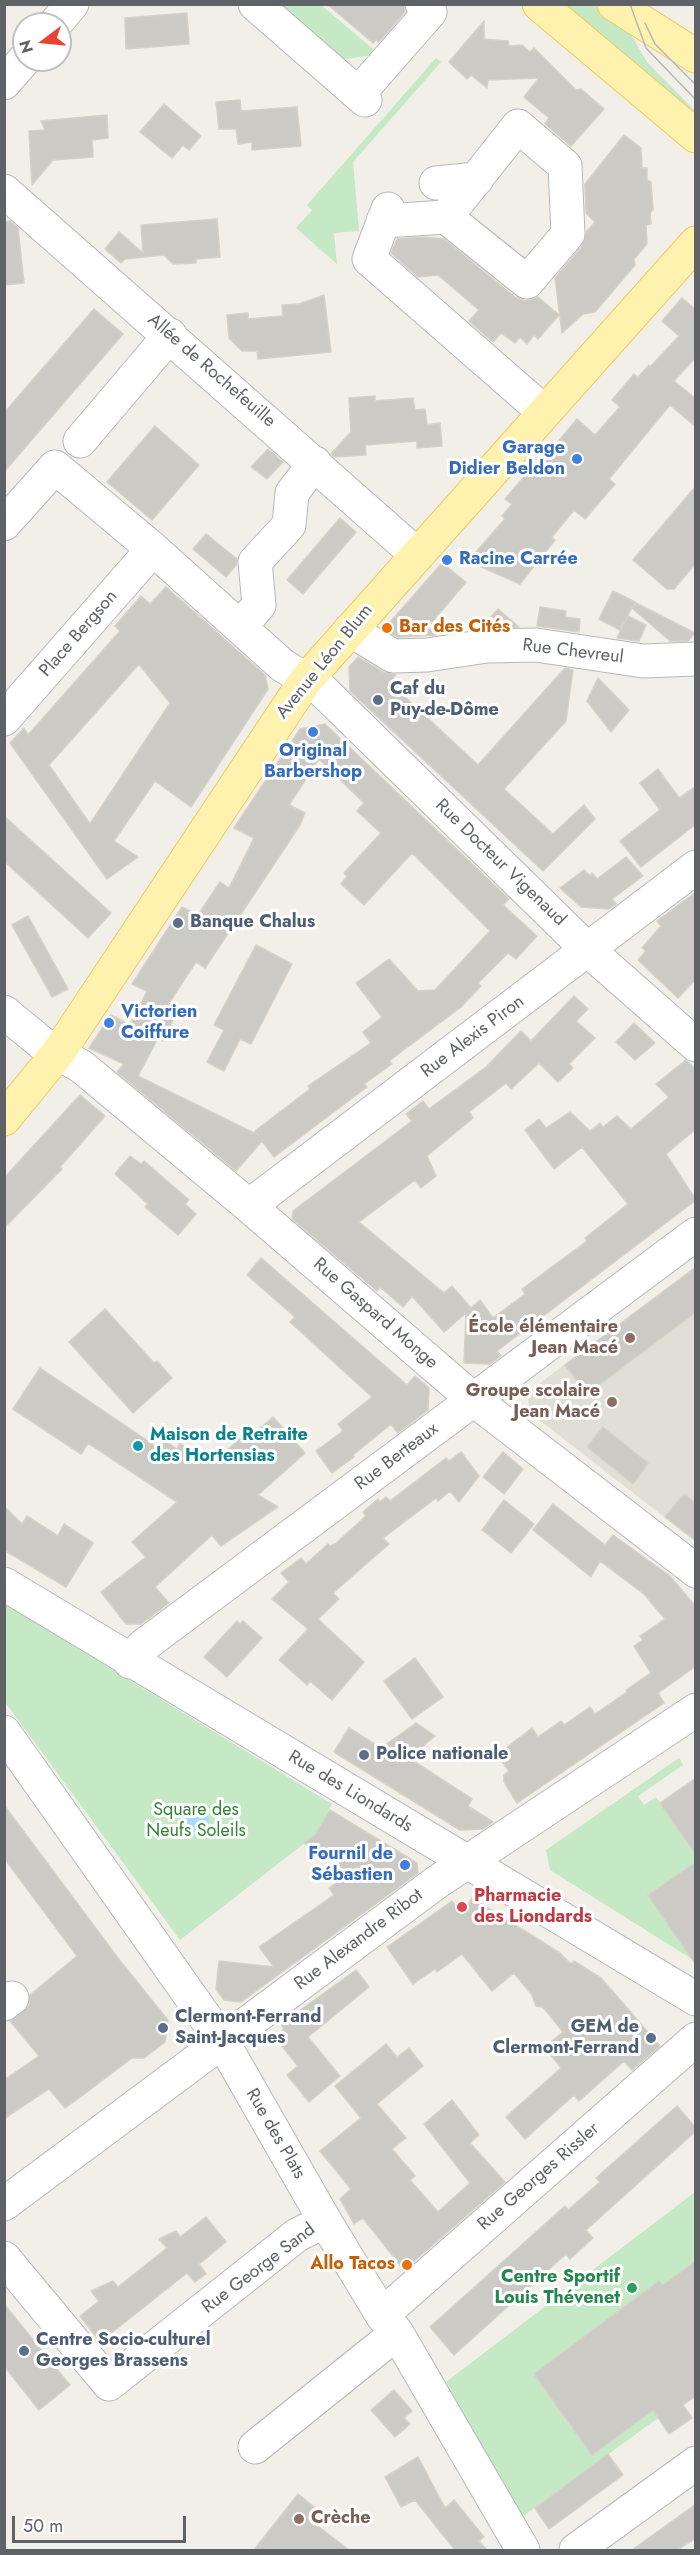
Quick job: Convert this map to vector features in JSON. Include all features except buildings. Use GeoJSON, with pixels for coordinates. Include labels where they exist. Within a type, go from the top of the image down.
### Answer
{"type":"FeatureCollection","features":[{"type":"Feature","properties":{"kind":"main road"},"geometry":{"type":"LineString","coordinates":[[539,4],[696,136]]}},
{"type":"Feature","properties":{"kind":"main road"},"geometry":{"type":"LineString","coordinates":[[614,4],[643,14],[696,56]]}},
{"type":"Feature","properties":{"kind":"main road","name":"Avenue Léon Blum"},"geometry":{"type":"LineString","coordinates":[[4,1119],[58,1053],[306,680],[543,411],[696,243]]}},
{"type":"Feature","properties":{"kind":"street"},"geometry":{"type":"LineString","coordinates":[[255,4],[362,97],[430,12],[422,4]]}},
{"type":"Feature","properties":{"kind":"street"},"geometry":{"type":"LineString","coordinates":[[446,217],[518,126],[565,166],[568,234],[527,282],[446,217],[385,215],[369,259],[543,411]]}},
{"type":"Feature","properties":{"kind":"street"},"geometry":{"type":"LineString","coordinates":[[436,183],[477,178]]}},
{"type":"Feature","properties":{"kind":"street","name":"Allée de Rochefeuille"},"geometry":{"type":"LineString","coordinates":[[4,191],[416,554]]}},
{"type":"Feature","properties":{"kind":"street"},"geometry":{"type":"LineString","coordinates":[[80,441],[170,335]]}},
{"type":"Feature","properties":{"kind":"street"},"geometry":{"type":"LineString","coordinates":[[240,627],[259,605],[255,562],[289,525],[292,493],[315,464]]}},
{"type":"Feature","properties":{"kind":"street"},"geometry":{"type":"LineString","coordinates":[[4,524],[55,467],[153,549],[282,665],[306,680]]}},
{"type":"Feature","properties":{"kind":"street","name":"Place Bergson"},"geometry":{"type":"LineString","coordinates":[[4,719],[153,549]]}},
{"type":"Feature","properties":{"kind":"street","name":"Rue Chevreul"},"geometry":{"type":"LineString","coordinates":[[350,630],[393,656],[427,655],[487,646],[536,645],[643,661],[696,659]]}},
{"type":"Feature","properties":{"kind":"street","name":"Rue Docteur Vigenaud"},"geometry":{"type":"LineString","coordinates":[[306,680],[322,690],[588,950],[696,1045]]}},
{"type":"Feature","properties":{"kind":"street","name":"Rue Alexis Piron"},"geometry":{"type":"LineString","coordinates":[[249,1206],[696,867]]}},
{"type":"Feature","properties":{"kind":"street","name":"Rue Gaspard Monge"},"geometry":{"type":"LineString","coordinates":[[4,1012],[43,1044],[82,1067],[249,1206],[474,1400],[696,1571]]}},
{"type":"Feature","properties":{"kind":"street","name":"Rue Berteaux"},"geometry":{"type":"LineString","coordinates":[[130,1662],[143,1646],[696,1234]]}},
{"type":"Feature","properties":{"kind":"street","name":"Rue des Liondards"},"geometry":{"type":"LineString","coordinates":[[4,1584],[130,1662],[469,1862],[696,2000]]}},
{"type":"Feature","properties":{"kind":"street","name":"Rue Alexandre Ribot"},"geometry":{"type":"LineString","coordinates":[[4,2204],[437,1882],[696,1710]]}},
{"type":"Feature","properties":{"kind":"street","name":"Rue des Plats"},"geometry":{"type":"LineString","coordinates":[[4,1732],[222,2041],[325,2221],[523,2550]]}},
{"type":"Feature","properties":{"kind":"street","name":"Rue Georges Rissler"},"geometry":{"type":"LineString","coordinates":[[255,2447],[696,2039]]}},
{"type":"Feature","properties":{"kind":"street","name":"Rue George Sand"},"geometry":{"type":"LineString","coordinates":[[4,2258],[109,2384],[297,2235],[325,2221]]}},
{"type":"Feature","properties":{"kind":"street"},"geometry":{"type":"LineString","coordinates":[[576,2550],[696,2463]]}},
{"type":"Feature","properties":{"kind":"shaded area","name":"Groupe scolaire Jean Macé"},"geometry":{"type":"Polygon","coordinates":[[[695,1267],[695,1541],[529,1412],[528,1392],[695,1267]]]}},
{"type":"Feature","properties":{"kind":"green space"},"geometry":{"type":"Polygon","coordinates":[[[275,5],[321,5],[379,54],[340,60],[275,5]]]}},
{"type":"Feature","properties":{"kind":"green space"},"geometry":{"type":"Polygon","coordinates":[[[562,5],[597,5],[629,31],[647,62],[695,111],[695,118],[562,5]]]}},
{"type":"Feature","properties":{"kind":"green space"},"geometry":{"type":"Polygon","coordinates":[[[436,58],[441,62],[353,162],[359,231],[334,233],[337,264],[296,228],[312,210],[307,205],[436,58]]]}},
{"type":"Feature","properties":{"kind":"green space","name":"Square des Neufs Soleils"},"geometry":{"type":"Polygon","coordinates":[[[5,1604],[332,1804],[315,1835],[180,1940],[5,1702],[5,1604]]]}},
{"type":"Feature","properties":{"kind":"green space"},"geometry":{"type":"Polygon","coordinates":[[[679,1758],[683,1765],[638,1796],[644,1805],[656,1797],[695,1855],[695,1862],[648,1895],[695,1961],[550,1870],[546,1850],[679,1758]]]}},
{"type":"Feature","properties":{"kind":"green space","name":"Centre Sportif Louis Thévenet"},"geometry":{"type":"Polygon","coordinates":[[[695,2192],[695,2391],[522,2517],[446,2382],[695,2192]]]}},
{"type":"Feature","properties":{"kind":"water"},"geometry":{"type":"Polygon","coordinates":[[[194,1807],[205,1811],[209,1822],[205,1833],[194,1837],[183,1833],[179,1822],[183,1811],[194,1807]]]}},
{"type":"Feature","properties":{"kind":"tram line"},"geometry":{"type":"LineString","coordinates":[[630,4],[646,48],[696,100]]}},
{"type":"Feature","properties":{"kind":"tram line"},"geometry":{"type":"LineString","coordinates":[[645,23],[655,44],[696,85]]}},
{"type":"Feature","properties":{"kind":"place","name":"Garage Didier Beldon"},"geometry":{"type":"Point","coordinates":[577,459]}},
{"type":"Feature","properties":{"kind":"place","name":"Racine Carrée"},"geometry":{"type":"Point","coordinates":[447,560]}},
{"type":"Feature","properties":{"kind":"place","name":"Bar des Cités"},"geometry":{"type":"Point","coordinates":[387,628]}},
{"type":"Feature","properties":{"kind":"place","name":"Caf du Puy-de-Dôme"},"geometry":{"type":"Point","coordinates":[378,700]}},
{"type":"Feature","properties":{"kind":"place","name":"Original Barbershop"},"geometry":{"type":"Point","coordinates":[313,732]}},
{"type":"Feature","properties":{"kind":"place","name":"Banque Chalus"},"geometry":{"type":"Point","coordinates":[178,923]}},
{"type":"Feature","properties":{"kind":"place","name":"Victorien Coiffure"},"geometry":{"type":"Point","coordinates":[109,1023]}},
{"type":"Feature","properties":{"kind":"place","name":"École élémentaire Jean Macé"},"geometry":{"type":"Point","coordinates":[630,1338]}},
{"type":"Feature","properties":{"kind":"place","name":"Groupe scolaire Jean Macé"},"geometry":{"type":"Point","coordinates":[612,1402]}},
{"type":"Feature","properties":{"kind":"place","name":"Maison de Retraite des Hortensias"},"geometry":{"type":"Point","coordinates":[138,1446]}},
{"type":"Feature","properties":{"kind":"place","name":"Police nationale"},"geometry":{"type":"Point","coordinates":[364,1755]}},
{"type":"Feature","properties":{"kind":"place","name":"Fournil de Sébastien"},"geometry":{"type":"Point","coordinates":[405,1865]}},
{"type":"Feature","properties":{"kind":"place","name":"Pharmacie des Liondards"},"geometry":{"type":"Point","coordinates":[462,1907]}},
{"type":"Feature","properties":{"kind":"place","name":"Clermont-Ferrand Saint-Jacques"},"geometry":{"type":"Point","coordinates":[163,2028]}},
{"type":"Feature","properties":{"kind":"place","name":"GEM de Clermont-Ferrand"},"geometry":{"type":"Point","coordinates":[651,2038]}},
{"type":"Feature","properties":{"kind":"place","name":"Allo Tacos"},"geometry":{"type":"Point","coordinates":[407,2265]}},
{"type":"Feature","properties":{"kind":"place","name":"Centre Sportif Louis Thévenet"},"geometry":{"type":"Point","coordinates":[632,2288]}},
{"type":"Feature","properties":{"kind":"place","name":"Centre Socio-culturel Georges Brassens"},"geometry":{"type":"Point","coordinates":[24,2351]}},
{"type":"Feature","properties":{"kind":"place","name":"Crèche"},"geometry":{"type":"Point","coordinates":[299,2519]}}]}
